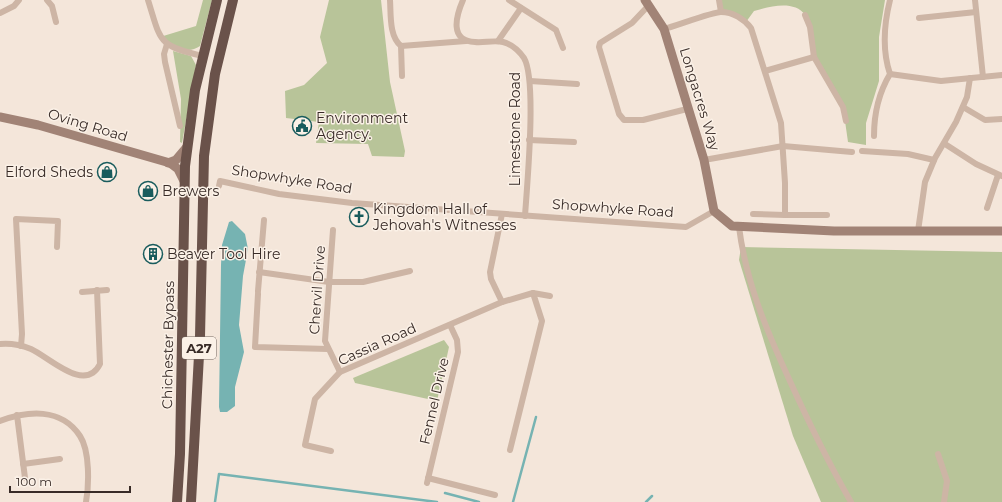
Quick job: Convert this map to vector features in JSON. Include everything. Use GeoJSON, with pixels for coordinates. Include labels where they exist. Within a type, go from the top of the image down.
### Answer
{"type":"FeatureCollection","features":[{"type":"Feature","properties":{"kind":"highway","name":"Chichester Bypass"},"geometry":{"type":"LineString","coordinates":[[177,502],[182,342],[184,181],[195,90],[217,0]]}},
{"type":"Feature","properties":{"kind":"highway","name":"A27"},"geometry":{"type":"LineString","coordinates":[[191,502],[200,338],[204,156],[215,74],[233,0]]}},
{"type":"Feature","properties":{"kind":"main road","name":"Longacres Way"},"geometry":{"type":"LineString","coordinates":[[647,3],[664,29],[687,109],[704,160],[714,211]]}},
{"type":"Feature","properties":{"kind":"main road","name":"Oving Road"},"geometry":{"type":"LineString","coordinates":[[0,117],[38,125],[168,163],[176,166],[184,181]]}},
{"type":"Feature","properties":{"kind":"main road"},"geometry":{"type":"LineString","coordinates":[[168,163],[176,160],[187,147]]}},
{"type":"Feature","properties":{"kind":"main road"},"geometry":{"type":"LineString","coordinates":[[714,211],[732,226],[739,227],[834,231],[1002,231]]}},
{"type":"Feature","properties":{"kind":"street"},"geometry":{"type":"LineString","coordinates":[[0,13],[14,6],[18,0]]}},
{"type":"Feature","properties":{"kind":"street"},"geometry":{"type":"LineString","coordinates":[[47,0],[52,6],[56,22]]}},
{"type":"Feature","properties":{"kind":"street"},"geometry":{"type":"LineString","coordinates":[[148,0],[160,37],[167,44],[203,56]]}},
{"type":"Feature","properties":{"kind":"street"},"geometry":{"type":"LineString","coordinates":[[390,0],[394,35],[397,42],[401,46],[402,76]]}},
{"type":"Feature","properties":{"kind":"street"},"geometry":{"type":"LineString","coordinates":[[463,0],[456,22],[457,31],[466,41]]}},
{"type":"Feature","properties":{"kind":"street"},"geometry":{"type":"LineString","coordinates":[[509,0],[556,30],[563,48]]}},
{"type":"Feature","properties":{"kind":"street"},"geometry":{"type":"LineString","coordinates":[[719,0],[721,12]]}},
{"type":"Feature","properties":{"kind":"street"},"geometry":{"type":"LineString","coordinates":[[890,0],[885,28],[885,47],[886,63],[890,74]]}},
{"type":"Feature","properties":{"kind":"street"},"geometry":{"type":"LineString","coordinates":[[975,0],[983,77]]}},
{"type":"Feature","properties":{"kind":"street"},"geometry":{"type":"LineString","coordinates":[[647,3],[632,23],[600,43],[599,47],[619,114],[624,120],[643,120],[687,109]]}},
{"type":"Feature","properties":{"kind":"street"},"geometry":{"type":"LineString","coordinates":[[498,41],[521,8]]}},
{"type":"Feature","properties":{"kind":"street"},"geometry":{"type":"LineString","coordinates":[[664,29],[721,12],[736,16],[746,22],[751,28],[781,123],[785,215]]}},
{"type":"Feature","properties":{"kind":"street"},"geometry":{"type":"LineString","coordinates":[[919,18],[976,12]]}},
{"type":"Feature","properties":{"kind":"street"},"geometry":{"type":"LineString","coordinates":[[805,15],[810,26],[814,57],[843,107],[846,121]]}},
{"type":"Feature","properties":{"kind":"street","name":"Limestone Road"},"geometry":{"type":"LineString","coordinates":[[401,46],[466,41],[498,41],[512,46],[519,52],[528,68],[530,81],[525,216]]}},
{"type":"Feature","properties":{"kind":"street"},"geometry":{"type":"LineString","coordinates":[[167,44],[164,54],[165,62],[180,126]]}},
{"type":"Feature","properties":{"kind":"street"},"geometry":{"type":"LineString","coordinates":[[765,71],[814,57]]}},
{"type":"Feature","properties":{"kind":"street"},"geometry":{"type":"LineString","coordinates":[[890,74],[941,81],[1002,75]]}},
{"type":"Feature","properties":{"kind":"street"},"geometry":{"type":"LineString","coordinates":[[874,136],[876,107],[884,84],[890,74]]}},
{"type":"Feature","properties":{"kind":"street"},"geometry":{"type":"LineString","coordinates":[[918,231],[923,205],[924,185],[934,160],[945,144],[963,108],[967,97],[970,78]]}},
{"type":"Feature","properties":{"kind":"street"},"geometry":{"type":"LineString","coordinates":[[530,81],[577,84]]}},
{"type":"Feature","properties":{"kind":"street"},"geometry":{"type":"LineString","coordinates":[[963,108],[985,120],[1002,119]]}},
{"type":"Feature","properties":{"kind":"street"},"geometry":{"type":"LineString","coordinates":[[529,140],[574,142]]}},
{"type":"Feature","properties":{"kind":"street"},"geometry":{"type":"LineString","coordinates":[[945,144],[961,155],[1000,175],[988,208]]}},
{"type":"Feature","properties":{"kind":"street"},"geometry":{"type":"LineString","coordinates":[[704,160],[783,146],[852,152]]}},
{"type":"Feature","properties":{"kind":"street"},"geometry":{"type":"LineString","coordinates":[[862,151],[905,154],[934,160]]}},
{"type":"Feature","properties":{"kind":"street","name":"Shopwhyke Road"},"geometry":{"type":"LineString","coordinates":[[219,186],[220,181],[318,200],[686,227],[714,211]]}},
{"type":"Feature","properties":{"kind":"street"},"geometry":{"type":"LineString","coordinates":[[502,214],[490,272],[491,279],[502,302]]}},
{"type":"Feature","properties":{"kind":"street"},"geometry":{"type":"LineString","coordinates":[[752,214],[827,215]]}},
{"type":"Feature","properties":{"kind":"street"},"geometry":{"type":"LineString","coordinates":[[21,346],[22,334],[16,219],[58,221],[57,247]]}},
{"type":"Feature","properties":{"kind":"street"},"geometry":{"type":"LineString","coordinates":[[264,220],[259,272],[255,347],[328,349]]}},
{"type":"Feature","properties":{"kind":"street"},"geometry":{"type":"LineString","coordinates":[[739,227],[743,257],[763,322],[821,450],[850,502]]}},
{"type":"Feature","properties":{"kind":"street","name":"Chervil Drive"},"geometry":{"type":"LineString","coordinates":[[333,230],[325,341],[340,372]]}},
{"type":"Feature","properties":{"kind":"street"},"geometry":{"type":"LineString","coordinates":[[259,272],[329,282],[363,282],[410,271]]}},
{"type":"Feature","properties":{"kind":"street"},"geometry":{"type":"LineString","coordinates":[[0,344],[21,346],[30,349],[56,365],[75,374],[90,374],[94,372],[100,364],[97,290]]}},
{"type":"Feature","properties":{"kind":"street"},"geometry":{"type":"LineString","coordinates":[[82,292],[107,290]]}},
{"type":"Feature","properties":{"kind":"street"},"geometry":{"type":"LineString","coordinates":[[510,450],[542,321],[533,293]]}},
{"type":"Feature","properties":{"kind":"street","name":"Cassia Road"},"geometry":{"type":"LineString","coordinates":[[331,451],[305,445],[315,399],[340,372],[502,302],[533,293],[550,296]]}},
{"type":"Feature","properties":{"kind":"street","name":"Fennel Drive"},"geometry":{"type":"LineString","coordinates":[[450,325],[457,340],[458,352],[428,480],[495,495]]}},
{"type":"Feature","properties":{"kind":"street"},"geometry":{"type":"LineString","coordinates":[[0,422],[17,415],[35,413],[52,416],[66,422],[80,435],[87,458],[89,487],[86,502]]}},
{"type":"Feature","properties":{"kind":"street"},"geometry":{"type":"LineString","coordinates":[[17,415],[25,478]]}},
{"type":"Feature","properties":{"kind":"street"},"geometry":{"type":"LineString","coordinates":[[938,454],[947,481],[944,502]]}},
{"type":"Feature","properties":{"kind":"street"},"geometry":{"type":"LineString","coordinates":[[23,464],[60,459]]}},
{"type":"Feature","properties":{"kind":"green space"},"geometry":{"type":"Polygon","coordinates":[[[203,0],[212,0],[200,46],[195,49],[184,50],[174,46],[160,37],[196,26],[203,0]]]}},
{"type":"Feature","properties":{"kind":"green space"},"geometry":{"type":"Polygon","coordinates":[[[329,0],[381,0],[390,82],[405,151],[404,157],[372,156],[368,144],[316,143],[319,122],[286,118],[285,91],[304,85],[327,63],[320,37],[329,0]]]}},
{"type":"Feature","properties":{"kind":"green space"},"geometry":{"type":"Polygon","coordinates":[[[719,0],[885,0],[879,37],[879,81],[866,123],[866,145],[848,142],[843,107],[814,57],[805,15],[801,10],[789,6],[767,7],[754,11],[746,22],[721,12],[719,0]]]}},
{"type":"Feature","properties":{"kind":"green space"},"geometry":{"type":"Polygon","coordinates":[[[173,51],[191,56],[196,65],[182,143],[180,142],[181,99],[173,51]]]}},
{"type":"Feature","properties":{"kind":"green space"},"geometry":{"type":"Polygon","coordinates":[[[741,247],[1002,252],[1002,502],[821,502],[793,436],[739,260],[741,247]]]}},
{"type":"Feature","properties":{"kind":"green space"},"geometry":{"type":"Polygon","coordinates":[[[444,340],[449,347],[437,401],[355,383],[353,378],[444,340]]]}},
{"type":"Feature","properties":{"kind":"water"},"geometry":{"type":"Polygon","coordinates":[[[232,221],[245,234],[248,249],[243,276],[239,325],[244,352],[235,387],[235,406],[227,412],[220,412],[222,245],[229,222],[232,221]]]}},
{"type":"Feature","properties":{"kind":"waterway"},"geometry":{"type":"LineString","coordinates":[[513,502],[536,417]]}},
{"type":"Feature","properties":{"kind":"waterway"},"geometry":{"type":"LineString","coordinates":[[215,502],[219,474],[437,502]]}},
{"type":"Feature","properties":{"kind":"waterway"},"geometry":{"type":"LineString","coordinates":[[445,493],[479,502]]}},
{"type":"Feature","properties":{"kind":"waterway"},"geometry":{"type":"LineString","coordinates":[[646,502],[652,496]]}},
{"type":"Feature","properties":{"kind":"place","name":"Environment Agency."},"geometry":{"type":"Point","coordinates":[302,126]}},
{"type":"Feature","properties":{"kind":"place","name":"Elford Sheds"},"geometry":{"type":"Point","coordinates":[107,172]}},
{"type":"Feature","properties":{"kind":"place","name":"Brewers"},"geometry":{"type":"Point","coordinates":[148,191]}},
{"type":"Feature","properties":{"kind":"place","name":"Kingdom Hall of Jehovah's Witnesses"},"geometry":{"type":"Point","coordinates":[359,217]}},
{"type":"Feature","properties":{"kind":"place","name":"Beaver Tool Hire"},"geometry":{"type":"Point","coordinates":[153,254]}}]}
